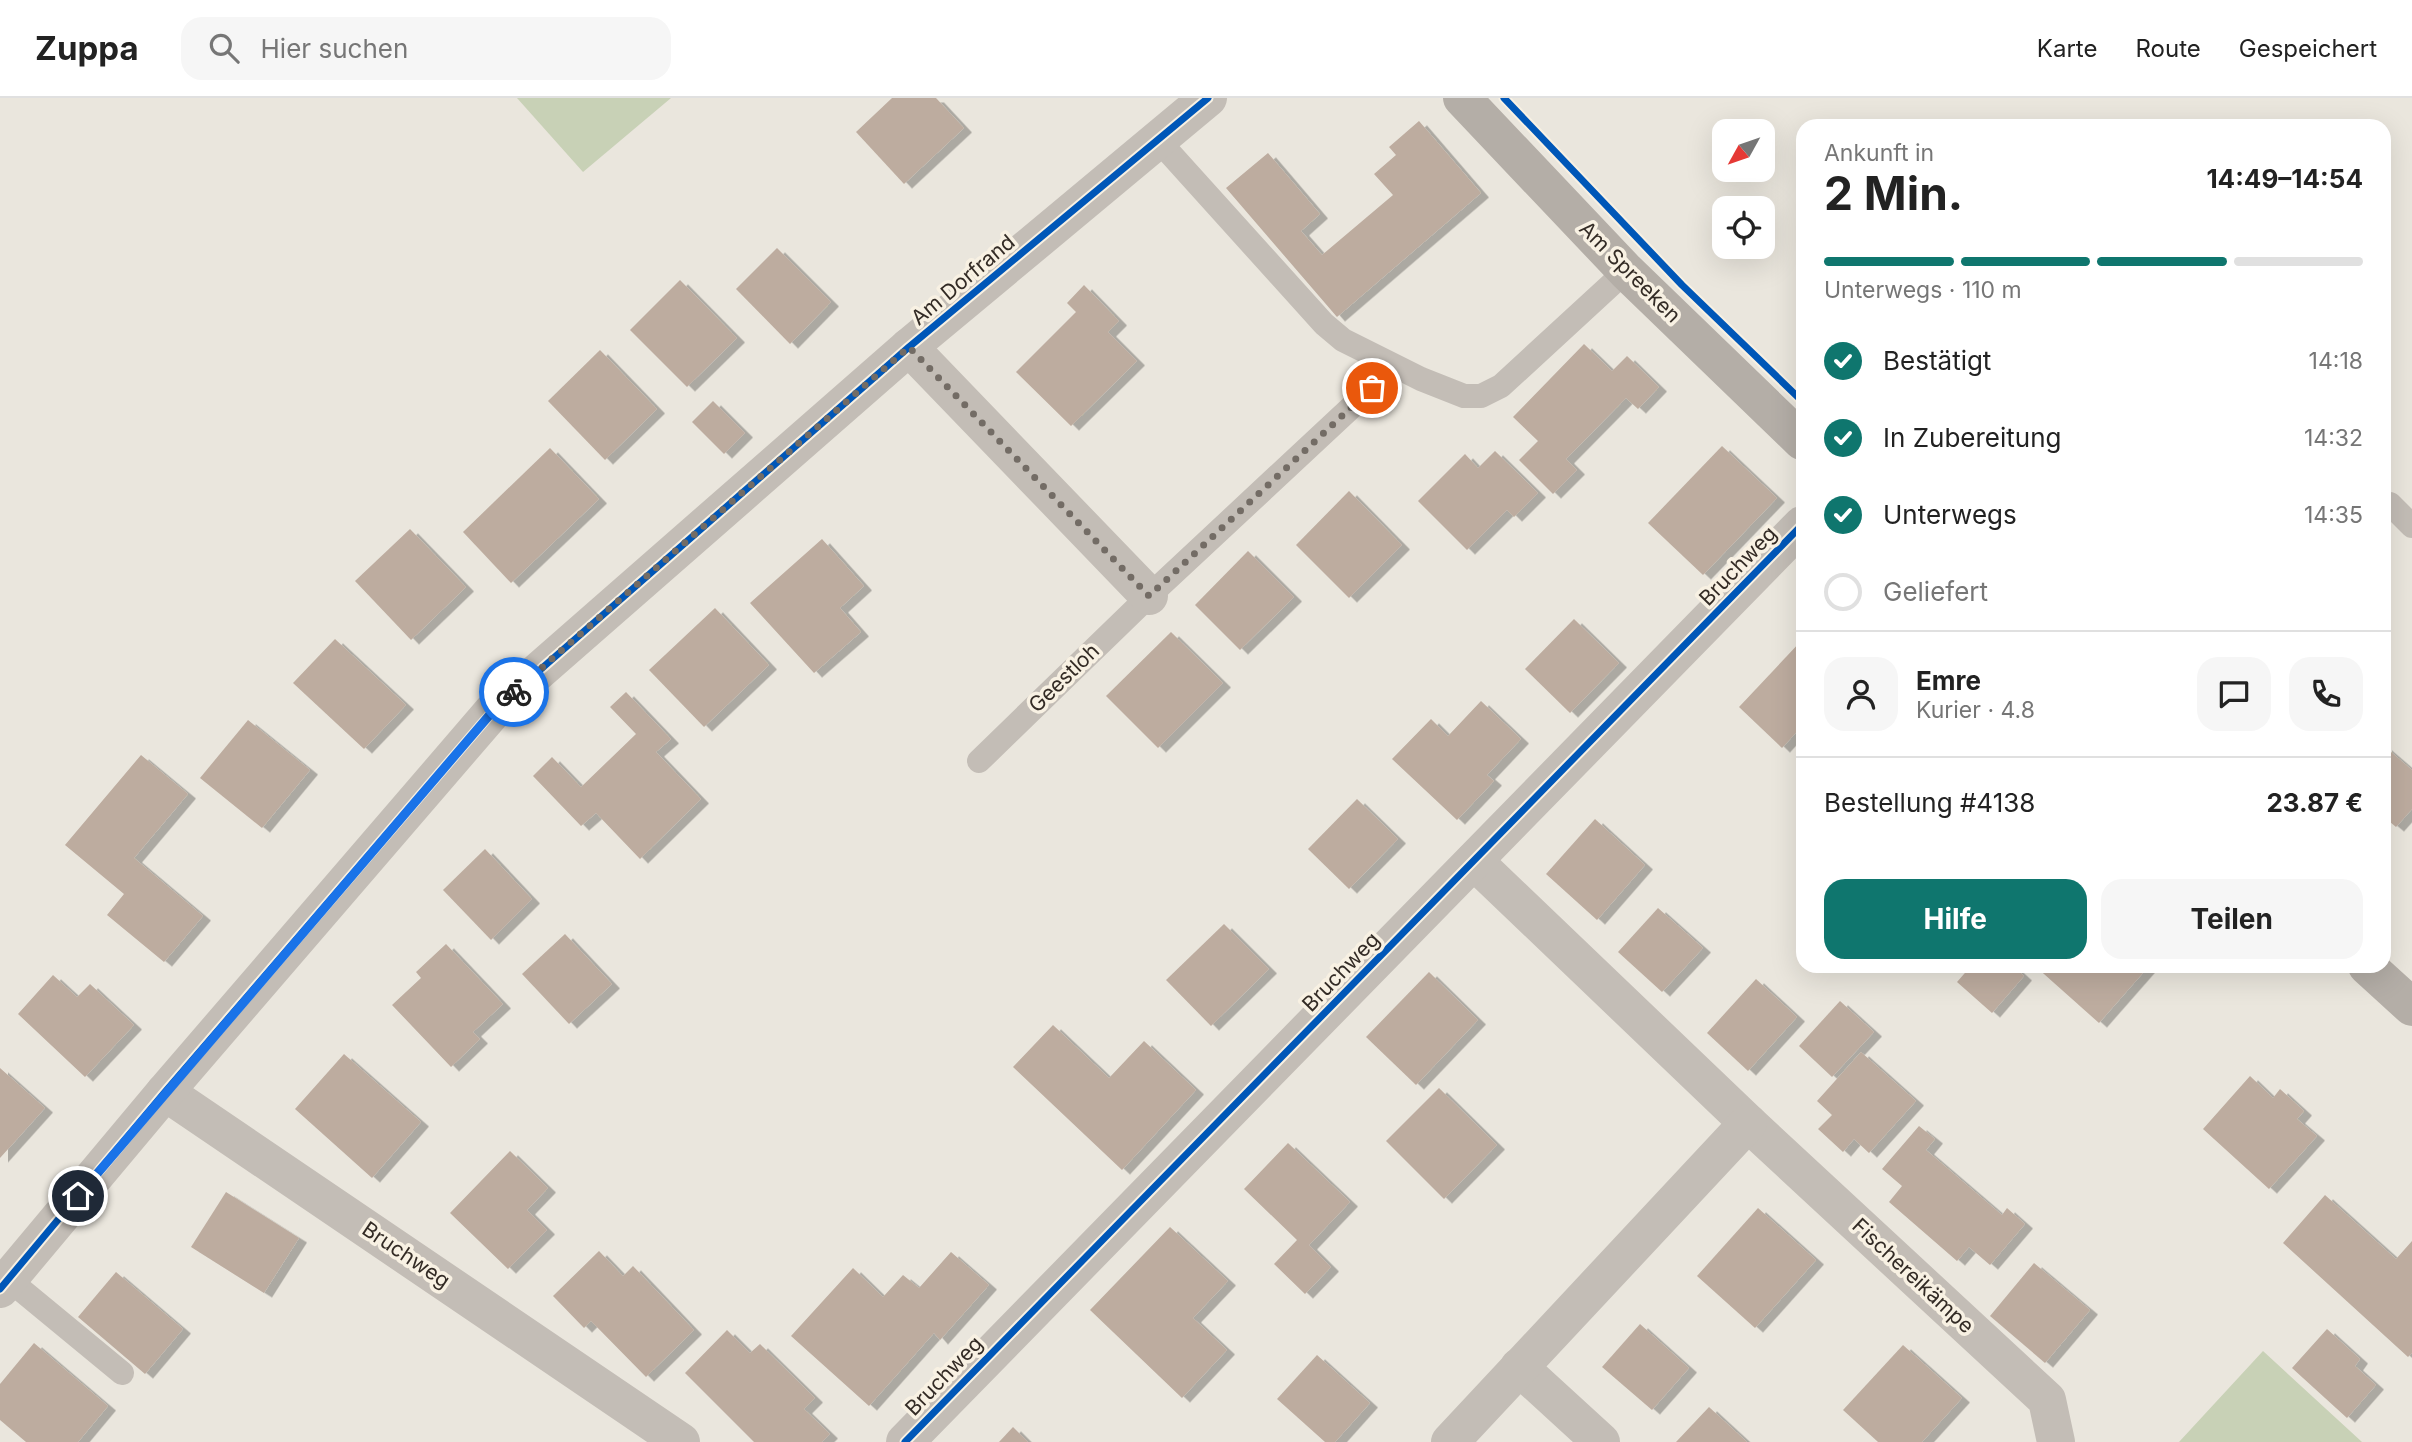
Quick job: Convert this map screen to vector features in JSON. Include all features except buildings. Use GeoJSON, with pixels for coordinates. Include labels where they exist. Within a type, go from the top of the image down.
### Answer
{"type":"FeatureCollection","features":[{"type":"Feature","properties":{"kind":"street","name":"Am Dorfrand"},"geometry":{"type":"LineString","coordinates":[[4,1284],[165,1092],[493,711],[909,347],[1208,98]]}},
{"type":"Feature","properties":{"kind":"street","name":"Am Spreeken"},"geometry":{"type":"LineString","coordinates":[[1462,98],[1626,271],[1796,435]]}},
{"type":"Feature","properties":{"kind":"street"},"geometry":{"type":"LineString","coordinates":[[909,347],[1149,596]]}},
{"type":"Feature","properties":{"kind":"street","name":"Bruchweg"},"geometry":{"type":"LineString","coordinates":[[905,1442],[1796,531]]}},
{"type":"Feature","properties":{"kind":"street","name":"Fischereikämpe"},"geometry":{"type":"LineString","coordinates":[[1474,861],[1748,1123],[2047,1400],[2056,1442]]}},
{"type":"Feature","properties":{"kind":"street"},"geometry":{"type":"LineString","coordinates":[[2375,973],[2412,1007]]}},
{"type":"Feature","properties":{"kind":"street","name":"Bruchweg"},"geometry":{"type":"LineString","coordinates":[[165,1092],[681,1442]]}},
{"type":"Feature","properties":{"kind":"street"},"geometry":{"type":"LineString","coordinates":[[1450,1442],[1748,1123]]}},
{"type":"Feature","properties":{"kind":"street"},"geometry":{"type":"LineString","coordinates":[[1519,1367],[1601,1442]]}},
{"type":"Feature","properties":{"kind":"lane"},"geometry":{"type":"LineString","coordinates":[[1158,140],[1324,324],[1343,340],[1420,379],[1464,396],[1481,396],[1501,386],[1626,271]]}},
{"type":"Feature","properties":{"kind":"lane","name":"Geestloh"},"geometry":{"type":"LineString","coordinates":[[979,761],[1149,596],[1372,388]]}},
{"type":"Feature","properties":{"kind":"lane"},"geometry":{"type":"LineString","coordinates":[[2391,505],[2412,526]]}},
{"type":"Feature","properties":{"kind":"lane"},"geometry":{"type":"LineString","coordinates":[[4,1284],[122,1373]]}},
{"type":"Feature","properties":{"kind":"green space"},"geometry":{"type":"Polygon","coordinates":[[[517,98],[671,98],[583,172],[517,98]]]}},
{"type":"Feature","properties":{"kind":"green space"},"geometry":{"type":"Polygon","coordinates":[[[2263,1351],[2362,1442],[2179,1442],[2263,1351]]]}},
{"type":"Feature","properties":{"kind":"cycle path"},"geometry":{"type":"LineString","coordinates":[[0,1289],[165,1092],[493,711],[909,347],[1208,98]]}},
{"type":"Feature","properties":{"kind":"cycle path"},"geometry":{"type":"LineString","coordinates":[[1504,98],[1682,285],[1796,395]]}},
{"type":"Feature","properties":{"kind":"cycle path"},"geometry":{"type":"LineString","coordinates":[[905,1442],[1796,531]]}},
{"type":"Feature","properties":{"kind":"way so far"},"geometry":{"type":"LineString","coordinates":[[514,692],[909,347],[1149,596],[1372,388]]}},
{"type":"Feature","properties":{"kind":"route"},"geometry":{"type":"LineString","coordinates":[[78,1196],[493,711],[514,692]]}}]}
